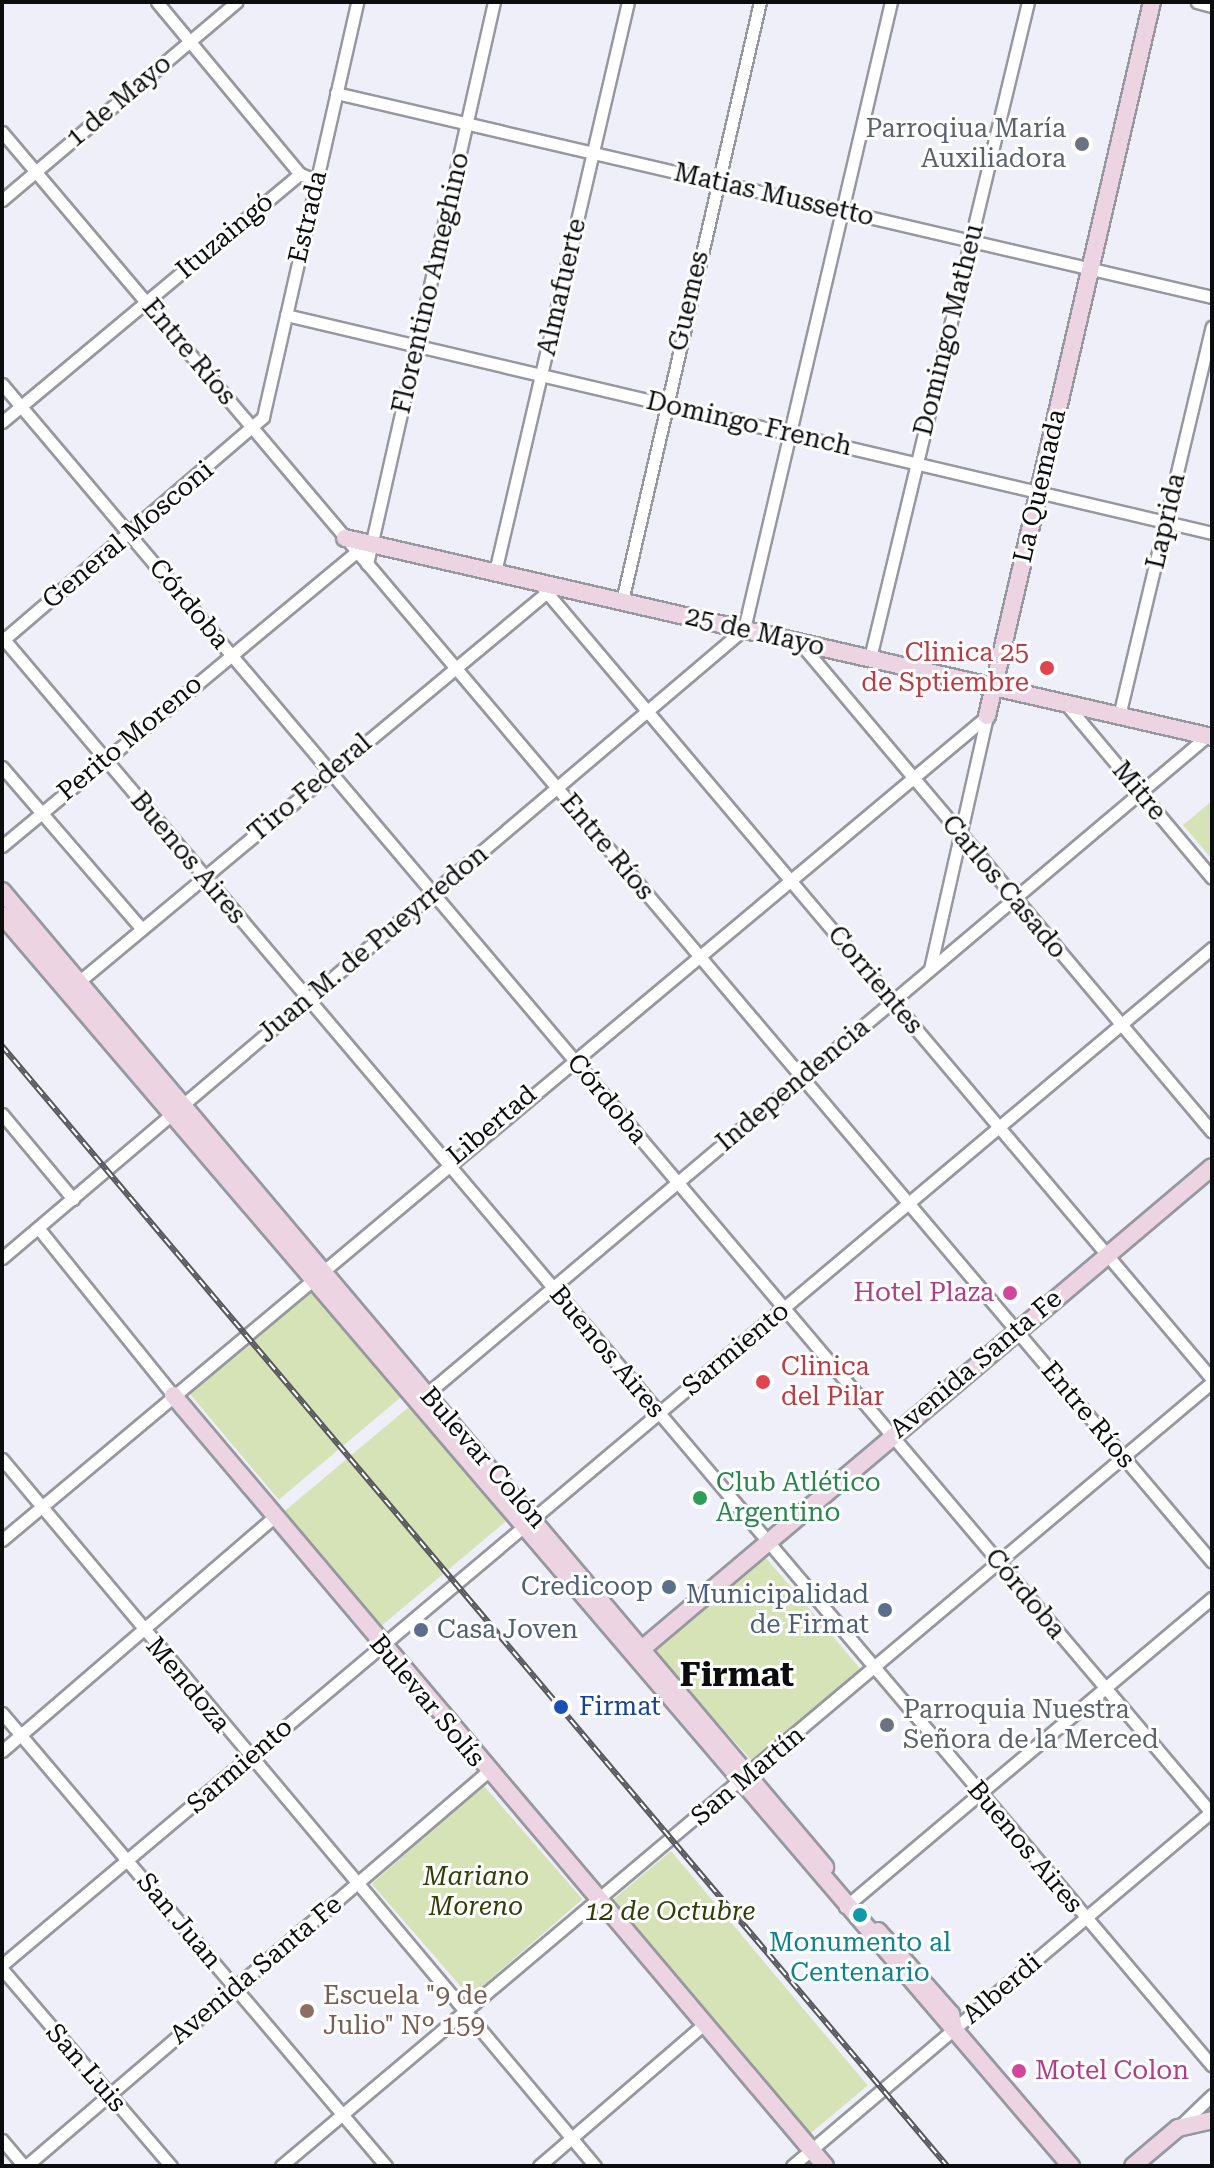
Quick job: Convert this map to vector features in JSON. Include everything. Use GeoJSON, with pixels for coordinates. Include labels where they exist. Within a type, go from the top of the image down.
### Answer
{"type":"FeatureCollection","features":[{"type":"Feature","properties":{"kind":"street"},"geometry":{"type":"LineString","coordinates":[[157,2],[300,174],[316,180]]}},
{"type":"Feature","properties":{"kind":"street","name":"1 de Mayo"},"geometry":{"type":"LineString","coordinates":[[2,200],[236,2]]}},
{"type":"Feature","properties":{"kind":"street","name":"Estrada"},"geometry":{"type":"LineString","coordinates":[[253,429],[263,417],[357,2]]}},
{"type":"Feature","properties":{"kind":"street","name":"Florentino Ameghino"},"geometry":{"type":"LineString","coordinates":[[367,564],[494,2]]}},
{"type":"Feature","properties":{"kind":"street","name":"Almafuerte"},"geometry":{"type":"LineString","coordinates":[[495,572],[628,2]]}},
{"type":"Feature","properties":{"kind":"street","name":"Guemes"},"geometry":{"type":"LineString","coordinates":[[622,601],[716,182],[760,2]]}},
{"type":"Feature","properties":{"kind":"street"},"geometry":{"type":"LineString","coordinates":[[744,629],[891,2]]}},
{"type":"Feature","properties":{"kind":"street","name":"Domingo Matheu"},"geometry":{"type":"LineString","coordinates":[[870,658],[1028,2]]}},
{"type":"Feature","properties":{"kind":"street","name":"La Quemada"},"geometry":{"type":"LineString","coordinates":[[930,970],[1152,2]]}},
{"type":"Feature","properties":{"kind":"street"},"geometry":{"type":"LineString","coordinates":[[1197,2],[1212,6]]}},
{"type":"Feature","properties":{"kind":"street","name":"Matias Mussetto"},"geometry":{"type":"LineString","coordinates":[[336,93],[1212,297]]}},
{"type":"Feature","properties":{"kind":"street","name":"Entre Ríos"},"geometry":{"type":"LineString","coordinates":[[2,132],[1212,1562]]}},
{"type":"Feature","properties":{"kind":"street","name":"Ituzaingó"},"geometry":{"type":"LineString","coordinates":[[2,422],[300,174]]}},
{"type":"Feature","properties":{"kind":"street","name":"Domingo French"},"geometry":{"type":"LineString","coordinates":[[286,315],[1212,533]]}},
{"type":"Feature","properties":{"kind":"street","name":"Laprida"},"geometry":{"type":"LineString","coordinates":[[1119,716],[1212,327]]}},
{"type":"Feature","properties":{"kind":"street","name":"Córdoba"},"geometry":{"type":"LineString","coordinates":[[2,384],[1211,1812]]}},
{"type":"Feature","properties":{"kind":"street","name":"General Mosconi"},"geometry":{"type":"LineString","coordinates":[[3,640],[253,429]]}},
{"type":"Feature","properties":{"kind":"street","name":"25 de Mayo"},"geometry":{"type":"LineString","coordinates":[[350,544],[372,544],[1209,737]]}},
{"type":"Feature","properties":{"kind":"street","name":"Perito Moreno"},"geometry":{"type":"LineString","coordinates":[[2,846],[231,654],[350,544]]}},
{"type":"Feature","properties":{"kind":"street","name":"Tiro Federal"},"geometry":{"type":"LineString","coordinates":[[73,987],[455,667],[546,586]]}},
{"type":"Feature","properties":{"kind":"street","name":"Corrientes"},"geometry":{"type":"LineString","coordinates":[[546,586],[647,712],[1212,1380]]}},
{"type":"Feature","properties":{"kind":"street","name":"Juan M. de Pueyrredon"},"geometry":{"type":"LineString","coordinates":[[2,1258],[744,629]]}},
{"type":"Feature","properties":{"kind":"street","name":"Buenos Aires"},"geometry":{"type":"LineString","coordinates":[[3,640],[1212,2066]]}},
{"type":"Feature","properties":{"kind":"street","name":"Carlos Casado"},"geometry":{"type":"LineString","coordinates":[[798,641],[1212,1132]]}},
{"type":"Feature","properties":{"kind":"street","name":"Mitre"},"geometry":{"type":"LineString","coordinates":[[1066,704],[1212,878]]}},
{"type":"Feature","properties":{"kind":"street","name":"Libertad"},"geometry":{"type":"LineString","coordinates":[[2,1540],[315,1272],[987,716]]}},
{"type":"Feature","properties":{"kind":"street","name":"Independencia"},"geometry":{"type":"LineString","coordinates":[[422,1398],[1209,737]]}},
{"type":"Feature","properties":{"kind":"street"},"geometry":{"type":"LineString","coordinates":[[2,767],[142,929]]}},
{"type":"Feature","properties":{"kind":"street","name":"Bulevar Colón"},"geometry":{"type":"LineString","coordinates":[[2,891],[73,987],[849,1904],[951,2014],[954,2030],[1071,2166]]}},
{"type":"Feature","properties":{"kind":"street","name":"Bulevar Colón"},"geometry":{"type":"LineString","coordinates":[[2,915],[73,987]]}},
{"type":"Feature","properties":{"kind":"street","name":"Sarmiento"},"geometry":{"type":"LineString","coordinates":[[2,1967],[526,1520],[659,1415],[1212,948]]}},
{"type":"Feature","properties":{"kind":"street"},"geometry":{"type":"LineString","coordinates":[[2,1114],[73,1199]]}},
{"type":"Feature","properties":{"kind":"street","name":"Avenida Santa Fe"},"geometry":{"type":"LineString","coordinates":[[638,1653],[891,1435],[1212,1167]]}},
{"type":"Feature","properties":{"kind":"street","name":"Bulevar Solís"},"geometry":{"type":"LineString","coordinates":[[39,1229],[273,1518],[486,1773],[825,2166]]}},
{"type":"Feature","properties":{"kind":"street","name":"San Martín"},"geometry":{"type":"LineString","coordinates":[[281,2166],[467,2014],[1212,1380]]}},
{"type":"Feature","properties":{"kind":"street","name":"Mendoza"},"geometry":{"type":"LineString","coordinates":[[2,1459],[142,1630],[595,2166]]}},
{"type":"Feature","properties":{"kind":"street"},"geometry":{"type":"LineString","coordinates":[[2,1751],[273,1518]]}},
{"type":"Feature","properties":{"kind":"street"},"geometry":{"type":"LineString","coordinates":[[849,1904],[1212,1598]]}},
{"type":"Feature","properties":{"kind":"street","name":"San Juan"},"geometry":{"type":"LineString","coordinates":[[2,1713],[386,2166]]}},
{"type":"Feature","properties":{"kind":"street","name":"Avenida Santa Fe"},"geometry":{"type":"LineString","coordinates":[[25,2166],[486,1773]]}},
{"type":"Feature","properties":{"kind":"street","name":"Alberdi"},"geometry":{"type":"LineString","coordinates":[[792,2166],[1211,1812]]}},
{"type":"Feature","properties":{"kind":"street","name":"San Luis"},"geometry":{"type":"LineString","coordinates":[[2,1967],[171,2166]]}},
{"type":"Feature","properties":{"kind":"street"},"geometry":{"type":"LineString","coordinates":[[539,2166],[703,2025]]}},
{"type":"Feature","properties":{"kind":"street"},"geometry":{"type":"LineString","coordinates":[[1133,2166],[1212,2095]]}},
{"type":"Feature","properties":{"kind":"street"},"geometry":{"type":"LineString","coordinates":[[1178,2128],[1212,2120]]}},
{"type":"Feature","properties":{"kind":"street"},"geometry":{"type":"LineString","coordinates":[[2,2140],[25,2166]]}},
{"type":"Feature","properties":{"kind":"green space"},"geometry":{"type":"Polygon","coordinates":[[[1212,801],[1212,859],[1183,825],[1212,801]]]}},
{"type":"Feature","properties":{"kind":"green space"},"geometry":{"type":"Polygon","coordinates":[[[312,1289],[402,1396],[279,1500],[189,1392],[312,1289]]]}},
{"type":"Feature","properties":{"kind":"green space"},"geometry":{"type":"Polygon","coordinates":[[[410,1406],[506,1521],[380,1627],[284,1512],[410,1406]]]}},
{"type":"Feature","properties":{"kind":"green space"},"geometry":{"type":"Polygon","coordinates":[[[756,1558],[767,1559],[863,1672],[753,1762],[655,1654],[655,1644],[756,1558]]]}},
{"type":"Feature","properties":{"kind":"green space","name":"Mariano Moreno"},"geometry":{"type":"Polygon","coordinates":[[[484,1786],[582,1899],[470,1997],[372,1884],[484,1786]]]}},
{"type":"Feature","properties":{"kind":"green space","name":"12 de Octubre"},"geometry":{"type":"Polygon","coordinates":[[[671,1851],[868,2085],[806,2137],[610,1902],[671,1851]]]}},
{"type":"Feature","properties":{"kind":"railway"},"geometry":{"type":"LineString","coordinates":[[2,1046],[947,2166]]}},
{"type":"Feature","properties":{"kind":"place","name":"Parroqiua María Auxiliadora"},"geometry":{"type":"Point","coordinates":[1082,144]}},
{"type":"Feature","properties":{"kind":"place","name":"Clinica 25 de Sptiembre"},"geometry":{"type":"Point","coordinates":[1047,668]}},
{"type":"Feature","properties":{"kind":"place","name":"Hotel Plaza"},"geometry":{"type":"Point","coordinates":[1010,1293]}},
{"type":"Feature","properties":{"kind":"place","name":"Clinica del Pilar"},"geometry":{"type":"Point","coordinates":[763,1382]}},
{"type":"Feature","properties":{"kind":"place","name":"Club Atlético Argentino"},"geometry":{"type":"Point","coordinates":[700,1498]}},
{"type":"Feature","properties":{"kind":"place","name":"Credicoop"},"geometry":{"type":"Point","coordinates":[669,1587]}},
{"type":"Feature","properties":{"kind":"place","name":"Municipalidad de Firmat"},"geometry":{"type":"Point","coordinates":[885,1610]}},
{"type":"Feature","properties":{"kind":"place","name":"Casa Joven"},"geometry":{"type":"Point","coordinates":[421,1630]}},
{"type":"Feature","properties":{"kind":"place","name":"Firmat"},"geometry":{"type":"Point","coordinates":[561,1707]}},
{"type":"Feature","properties":{"kind":"place","name":"Parroquia Nuestra Señora de la Merced"},"geometry":{"type":"Point","coordinates":[887,1725]}},
{"type":"Feature","properties":{"kind":"place","name":"Monumento al Centenario"},"geometry":{"type":"Point","coordinates":[860,1915]}},
{"type":"Feature","properties":{"kind":"place","name":"Escuela \"9 de Julio\" Nº 159"},"geometry":{"type":"Point","coordinates":[307,2011]}},
{"type":"Feature","properties":{"kind":"place","name":"Motel Colon"},"geometry":{"type":"Point","coordinates":[1019,2071]}},
{"type":"Feature","properties":{"kind":"district","name":"Firmat"},"geometry":{"type":"Point","coordinates":[737,1675]}}]}
